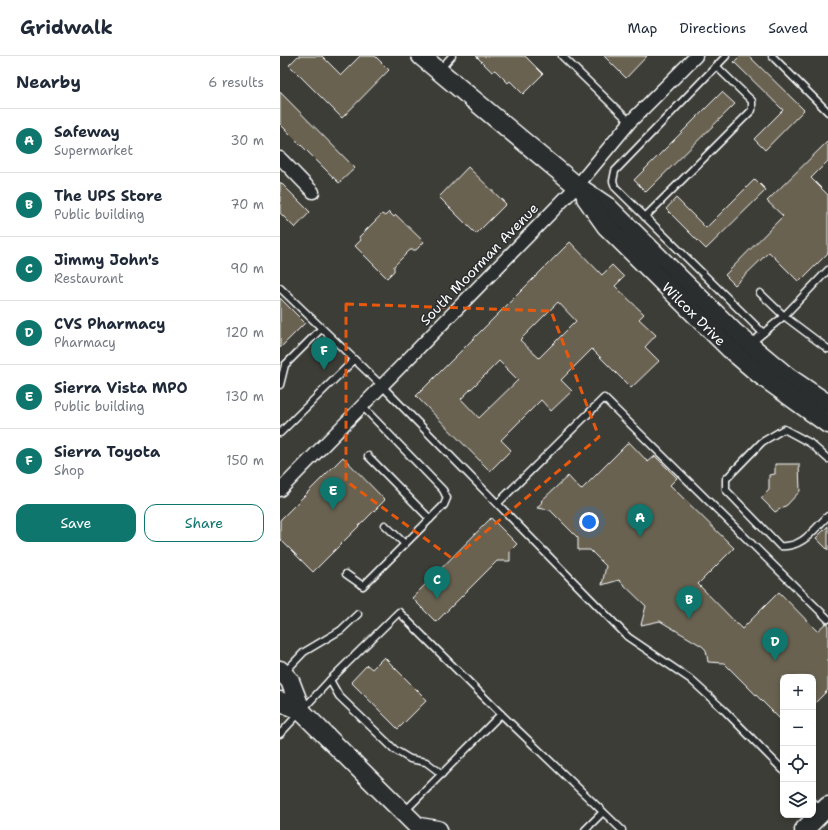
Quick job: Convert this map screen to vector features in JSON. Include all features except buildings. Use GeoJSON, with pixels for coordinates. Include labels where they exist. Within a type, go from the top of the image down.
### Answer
{"type":"FeatureCollection","features":[{"type":"Feature","properties":{"kind":"street","name":"Wilcox Drive"},"geometry":{"type":"LineString","coordinates":[[421,56],[577,186],[606,226],[744,350],[828,404]]}},
{"type":"Feature","properties":{"kind":"street","name":"South Moorman Avenue"},"geometry":{"type":"LineString","coordinates":[[280,490],[577,186],[630,122],[696,56]]}},
{"type":"Feature","properties":{"kind":"street"},"geometry":{"type":"LineString","coordinates":[[280,158],[313,192]]}},
{"type":"Feature","properties":{"kind":"street","name":"Wilcox Drive"},"geometry":{"type":"LineString","coordinates":[[744,350],[758,374],[828,424]]}},
{"type":"Feature","properties":{"kind":"street"},"geometry":{"type":"LineString","coordinates":[[282,672],[290,681],[302,712]]}},
{"type":"Feature","properties":{"kind":"street"},"geometry":{"type":"LineString","coordinates":[[280,701],[302,712],[404,812],[419,829],[438,830]]}},
{"type":"Feature","properties":{"kind":"street"},"geometry":{"type":"LineString","coordinates":[[804,830],[823,809]]}},
{"type":"Feature","properties":{"kind":"lane"},"geometry":{"type":"LineString","coordinates":[[439,70],[452,56]]}},
{"type":"Feature","properties":{"kind":"lane"},"geometry":{"type":"LineString","coordinates":[[562,56],[630,122]]}},
{"type":"Feature","properties":{"kind":"lane"},"geometry":{"type":"LineString","coordinates":[[726,56],[615,171],[613,180],[615,187],[763,333]]}},
{"type":"Feature","properties":{"kind":"lane"},"geometry":{"type":"LineString","coordinates":[[772,56],[828,112]]}},
{"type":"Feature","properties":{"kind":"lane"},"geometry":{"type":"LineString","coordinates":[[645,217],[752,110],[752,101],[716,66]]}},
{"type":"Feature","properties":{"kind":"lane"},"geometry":{"type":"LineString","coordinates":[[744,350],[784,316],[828,270]]}},
{"type":"Feature","properties":{"kind":"lane"},"geometry":{"type":"LineString","coordinates":[[280,288],[382,386],[628,637],[690,679],[725,711],[780,767]]}},
{"type":"Feature","properties":{"kind":"lane"},"geometry":{"type":"LineString","coordinates":[[760,293],[784,316],[828,350]]}},
{"type":"Feature","properties":{"kind":"lane"},"geometry":{"type":"LineString","coordinates":[[280,385],[285,365],[321,329]]}},
{"type":"Feature","properties":{"kind":"lane"},"geometry":{"type":"LineString","coordinates":[[280,433],[354,360]]}},
{"type":"Feature","properties":{"kind":"lane"},"geometry":{"type":"LineString","coordinates":[[498,503],[604,398],[828,619]]}},
{"type":"Feature","properties":{"kind":"lane"},"geometry":{"type":"LineString","coordinates":[[346,574],[363,586],[430,519],[444,504],[447,498],[443,490],[362,406]]}},
{"type":"Feature","properties":{"kind":"lane"},"geometry":{"type":"LineString","coordinates":[[828,459],[810,444],[784,428],[762,442],[726,479],[726,490],[780,546],[792,547],[805,539],[828,516]]}},
{"type":"Feature","properties":{"kind":"lane"},"geometry":{"type":"LineString","coordinates":[[368,456],[430,519]]}},
{"type":"Feature","properties":{"kind":"lane"},"geometry":{"type":"LineString","coordinates":[[386,525],[404,544]]}},
{"type":"Feature","properties":{"kind":"lane"},"geometry":{"type":"LineString","coordinates":[[280,734],[330,680],[399,612],[501,714],[622,830]]}},
{"type":"Feature","properties":{"kind":"lane"},"geometry":{"type":"LineString","coordinates":[[282,672],[304,652],[341,630],[358,614]]}},
{"type":"Feature","properties":{"kind":"lane"},"geometry":{"type":"LineString","coordinates":[[330,680],[339,696],[395,750],[410,759],[426,762],[442,774]]}},
{"type":"Feature","properties":{"kind":"lane"},"geometry":{"type":"LineString","coordinates":[[404,812],[501,714]]}},
{"type":"Feature","properties":{"kind":"lane"},"geometry":{"type":"LineString","coordinates":[[585,830],[603,812]]}},
{"type":"Feature","properties":{"kind":"highlighted area"},"geometry":{"type":"Polygon","coordinates":[[[346,304],[551,311],[599,437],[453,559],[346,481],[346,304]]]}},
{"type":"Feature","properties":{"kind":"place","name":"Sierra Toyota"},"geometry":{"type":"Point","coordinates":[324,370]}},
{"type":"Feature","properties":{"kind":"place","name":"Sierra Vista MPO"},"geometry":{"type":"Point","coordinates":[333,510]}},
{"type":"Feature","properties":{"kind":"place","name":"Safeway"},"geometry":{"type":"Point","coordinates":[640,537]}},
{"type":"Feature","properties":{"kind":"place","name":"Jimmy John's"},"geometry":{"type":"Point","coordinates":[437,599]}},
{"type":"Feature","properties":{"kind":"place","name":"The UPS Store"},"geometry":{"type":"Point","coordinates":[689,619]}},
{"type":"Feature","properties":{"kind":"place","name":"CVS Pharmacy"},"geometry":{"type":"Point","coordinates":[775,661]}}]}
